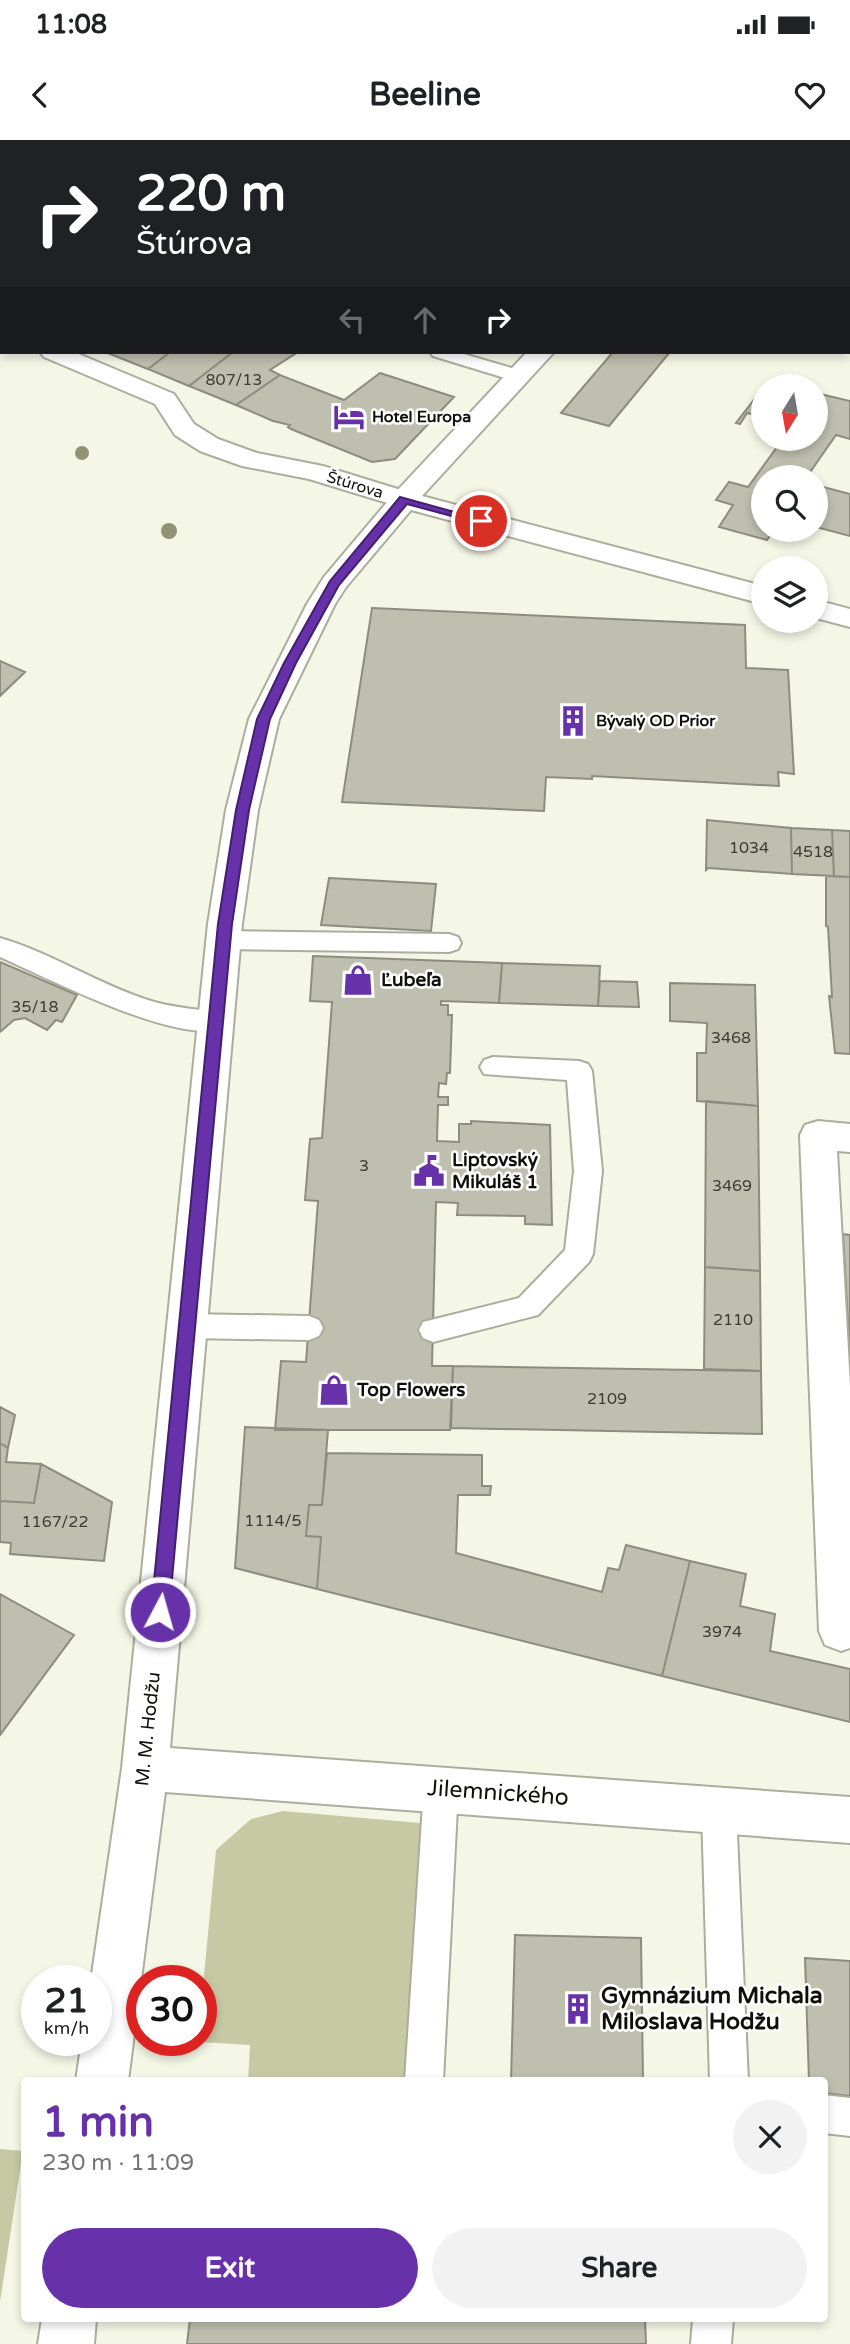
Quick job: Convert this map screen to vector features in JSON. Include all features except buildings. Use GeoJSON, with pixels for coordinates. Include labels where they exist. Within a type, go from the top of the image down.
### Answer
{"type":"FeatureCollection","features":[{"type":"Feature","properties":{"kind":"street","name":"Štúrova"},"geometry":{"type":"LineString","coordinates":[[58,354],[165,399],[184,429],[209,445],[251,460],[314,472],[404,500],[751,592]]}},
{"type":"Feature","properties":{"kind":"street","name":"M. M. Hodžu"},"geometry":{"type":"LineString","coordinates":[[103,2077],[145,1768],[224,940],[242,810],[264,719],[290,663],[334,583],[404,500],[539,354]]}},
{"type":"Feature","properties":{"kind":"street"},"geometry":{"type":"LineString","coordinates":[[828,612],[850,618]]}},
{"type":"Feature","properties":{"kind":"street"},"geometry":{"type":"LineString","coordinates":[[841,1631],[818,1135],[850,1138]]}},
{"type":"Feature","properties":{"kind":"street","name":"Jilemnického"},"geometry":{"type":"LineString","coordinates":[[145,1768],[441,1788],[850,1821]]}},
{"type":"Feature","properties":{"kind":"street"},"geometry":{"type":"LineString","coordinates":[[66,2344],[69,2322]]}},
{"type":"Feature","properties":{"kind":"lane"},"geometry":{"type":"LineString","coordinates":[[446,354],[518,376]]}},
{"type":"Feature","properties":{"kind":"lane"},"geometry":{"type":"LineString","coordinates":[[224,940],[449,943]]}},
{"type":"Feature","properties":{"kind":"lane"},"geometry":{"type":"LineString","coordinates":[[0,947],[142,1008],[180,1018],[216,1022]]}},
{"type":"Feature","properties":{"kind":"lane"},"geometry":{"type":"LineString","coordinates":[[433,1330],[528,1307],[579,1254],[588,1171],[579,1071],[493,1067]]}},
{"type":"Feature","properties":{"kind":"lane"},"geometry":{"type":"LineString","coordinates":[[187,1326],[309,1328]]}},
{"type":"Feature","properties":{"kind":"lane"},"geometry":{"type":"LineString","coordinates":[[424,2077],[441,1788]]}},
{"type":"Feature","properties":{"kind":"lane"},"geometry":{"type":"LineString","coordinates":[[719,1811],[729,2077]]}},
{"type":"Feature","properties":{"kind":"lane"},"geometry":{"type":"LineString","coordinates":[[828,2114],[850,2117]]}},
{"type":"Feature","properties":{"kind":"lane"},"geometry":{"type":"LineString","coordinates":[[711,2344],[713,2322]]}},
{"type":"Feature","properties":{"kind":"green space"},"geometry":{"type":"Polygon","coordinates":[[[283,1811],[432,1824],[410,2077],[248,2077],[250,2045],[217,2043],[217,1965],[205,1965],[216,1850],[251,1819],[283,1811]]]}},
{"type":"Feature","properties":{"kind":"green space"},"geometry":{"type":"Polygon","coordinates":[[[0,2149],[21,2151],[21,2164],[0,2302],[0,2149]]]}},
{"type":"Feature","properties":{"kind":"place","name":"Hotel Europa"},"geometry":{"type":"Point","coordinates":[349,417]}},
{"type":"Feature","properties":{"kind":"place","name":"Bývalý OD Prior"},"geometry":{"type":"Point","coordinates":[573,721]}},
{"type":"Feature","properties":{"kind":"place","name":"Ľubeľa"},"geometry":{"type":"Point","coordinates":[358,980]}},
{"type":"Feature","properties":{"kind":"place","name":"Liptovský Mikuláš 1"},"geometry":{"type":"Point","coordinates":[429,1171]}},
{"type":"Feature","properties":{"kind":"place","name":"Top Flowers"},"geometry":{"type":"Point","coordinates":[334,1390]}},
{"type":"Feature","properties":{"kind":"place","name":"Gymnázium Michala Miloslava Hodžu"},"geometry":{"type":"Point","coordinates":[578,2009]}},
{"type":"Feature","properties":{"kind":"route"},"geometry":{"type":"LineString","coordinates":[[160,1612],[225,924],[242,810],[264,719],[290,663],[334,583],[383,529],[404,500],[481,521]]}}]}
